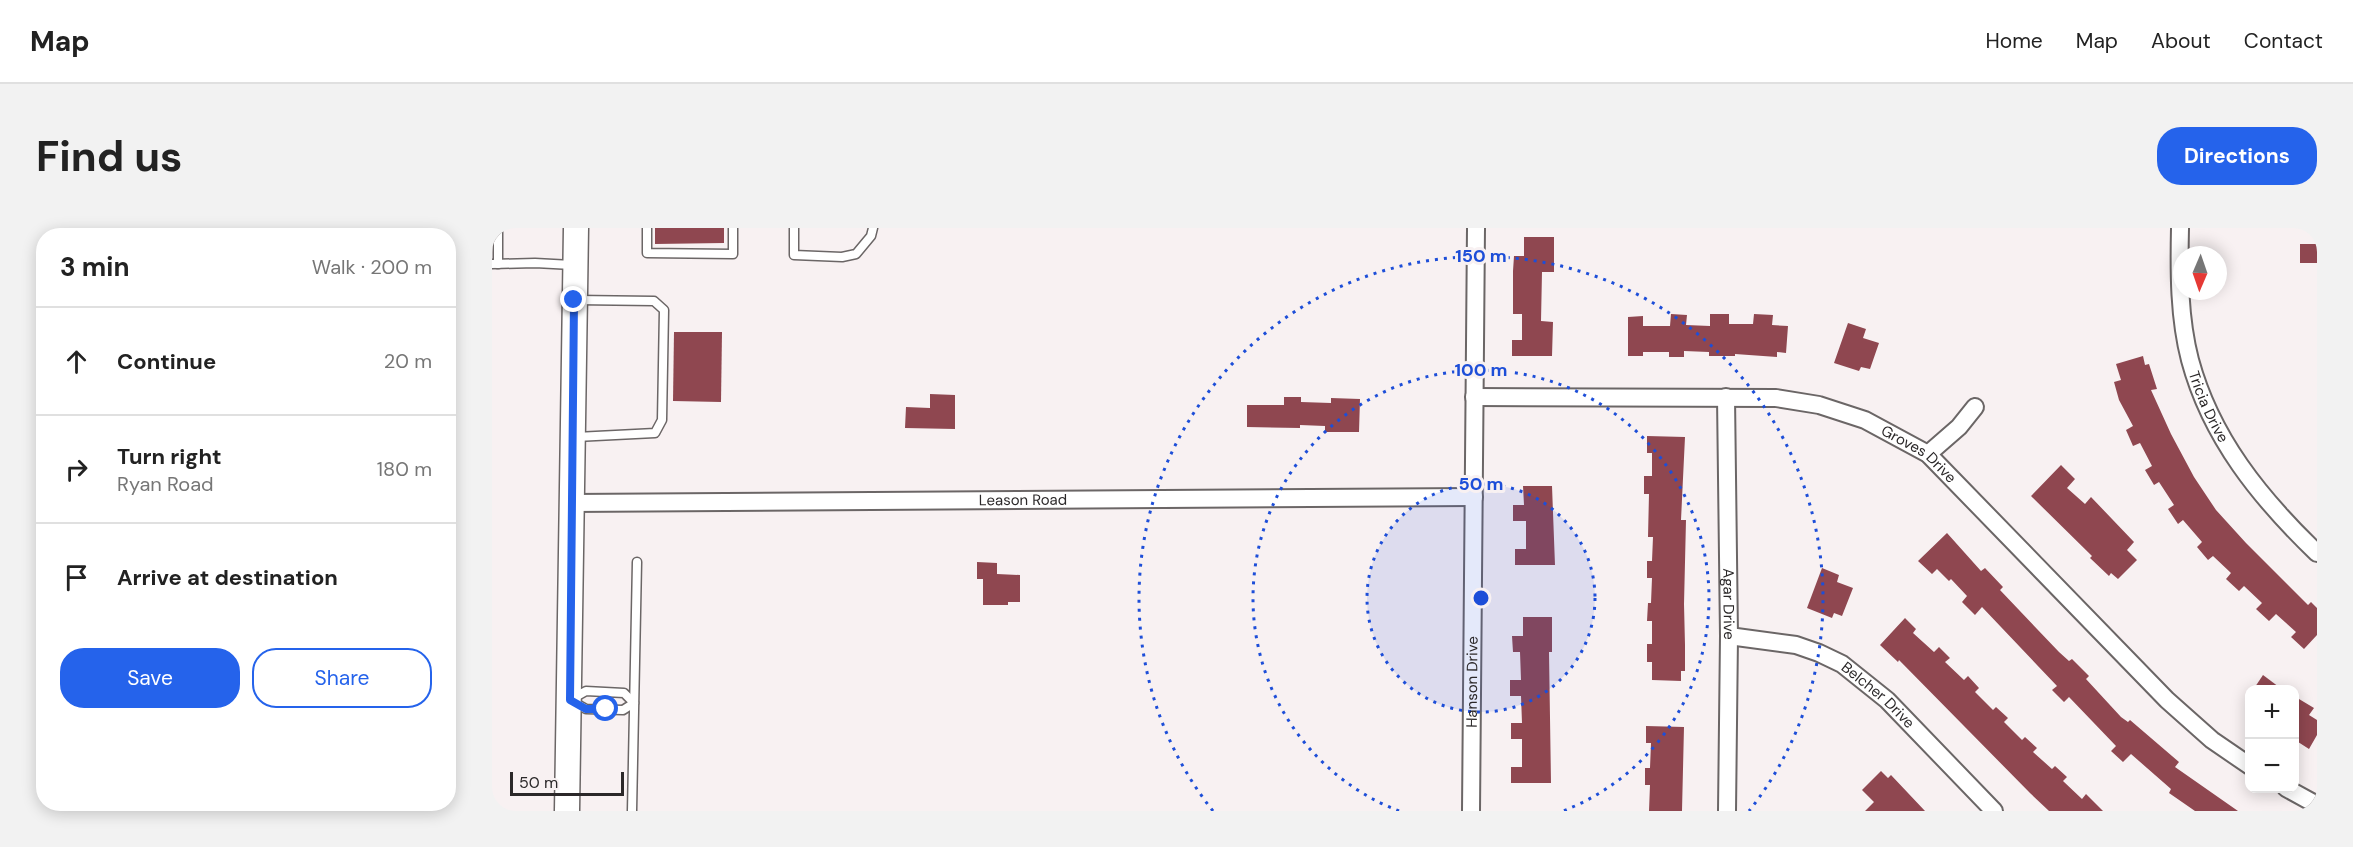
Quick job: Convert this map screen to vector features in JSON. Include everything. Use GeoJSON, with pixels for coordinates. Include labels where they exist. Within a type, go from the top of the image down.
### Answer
{"type":"FeatureCollection","features":[{"type":"Feature","properties":{"kind":"main road"},"geometry":{"type":"LineString","coordinates":[[567,811],[576,228]]}},
{"type":"Feature","properties":{"kind":"street","name":"Hanson Drive"},"geometry":{"type":"LineString","coordinates":[[1471,811],[1476,228]]}},
{"type":"Feature","properties":{"kind":"street","name":"Tricia Drive"},"geometry":{"type":"LineString","coordinates":[[2180,228],[2179,266],[2183,315],[2190,359],[2201,394],[2239,466],[2296,533],[2317,553]]}},
{"type":"Feature","properties":{"kind":"street","name":"Groves Drive"},"geometry":{"type":"LineString","coordinates":[[1474,397],[1776,398],[1819,405],[1876,425],[1928,454],[2167,700],[2212,740],[2245,763]]}},
{"type":"Feature","properties":{"kind":"street","name":"Agar Drive"},"geometry":{"type":"LineString","coordinates":[[1726,397],[1730,636],[1727,811]]}},
{"type":"Feature","properties":{"kind":"street"},"geometry":{"type":"LineString","coordinates":[[1928,454],[1959,427],[1975,407]]}},
{"type":"Feature","properties":{"kind":"street","name":"Leason Road"},"geometry":{"type":"LineString","coordinates":[[571,503],[1473,497]]}},
{"type":"Feature","properties":{"kind":"street","name":"Belcher Drive"},"geometry":{"type":"LineString","coordinates":[[1730,636],[1796,645],[1842,664],[1887,700],[1994,811]]}},
{"type":"Feature","properties":{"kind":"street"},"geometry":{"type":"LineString","coordinates":[[2294,793],[2317,805]]}},
{"type":"Feature","properties":{"kind":"lane"},"geometry":{"type":"LineString","coordinates":[[498,228],[495,264],[575,265]]}},
{"type":"Feature","properties":{"kind":"lane"},"geometry":{"type":"LineString","coordinates":[[647,228],[647,253],[733,254],[733,228]]}},
{"type":"Feature","properties":{"kind":"lane"},"geometry":{"type":"LineString","coordinates":[[794,228],[794,255],[842,257],[856,254],[871,236],[873,228]]}},
{"type":"Feature","properties":{"kind":"lane"},"geometry":{"type":"LineString","coordinates":[[572,437],[655,433],[662,420],[664,332],[664,310],[654,301],[574,300]]}},
{"type":"Feature","properties":{"kind":"lane"},"geometry":{"type":"LineString","coordinates":[[632,811],[637,562]]}},
{"type":"Feature","properties":{"kind":"lane"},"geometry":{"type":"LineString","coordinates":[[586,690],[624,693],[634,703],[623,710],[586,709],[570,700],[586,690]]}},
{"type":"Feature","properties":{"kind":"building"},"geometry":{"type":"Polygon","coordinates":[[[655,228],[724,228],[724,243],[655,244],[655,228]]]}},
{"type":"Feature","properties":{"kind":"building"},"geometry":{"type":"Polygon","coordinates":[[[1524,237],[1554,237],[1554,272],[1542,272],[1541,321],[1553,322],[1552,356],[1512,356],[1512,340],[1522,340],[1522,314],[1513,314],[1513,271],[1514,256],[1524,256],[1524,237]]]}},
{"type":"Feature","properties":{"kind":"building"},"geometry":{"type":"Polygon","coordinates":[[[2300,244],[2317,244],[2317,263],[2300,263],[2300,244]]]}},
{"type":"Feature","properties":{"kind":"building"},"geometry":{"type":"Polygon","coordinates":[[[1671,314],[1687,315],[1686,325],[1710,326],[1710,314],[1729,314],[1729,324],[1753,324],[1754,314],[1773,315],[1772,325],[1788,326],[1786,353],[1777,352],[1777,357],[1735,354],[1735,356],[1709,356],[1709,352],[1684,351],[1684,357],[1669,357],[1669,352],[1643,352],[1643,356],[1628,356],[1628,317],[1643,316],[1643,326],[1670,326],[1671,314]]]}},
{"type":"Feature","properties":{"kind":"building"},"geometry":{"type":"Polygon","coordinates":[[[1848,323],[1866,329],[1863,338],[1879,343],[1870,369],[1861,367],[1859,371],[1834,363],[1848,323]]]}},
{"type":"Feature","properties":{"kind":"building"},"geometry":{"type":"Polygon","coordinates":[[[674,332],[722,332],[721,402],[673,401],[674,332]]]}},
{"type":"Feature","properties":{"kind":"building"},"geometry":{"type":"Polygon","coordinates":[[[2143,356],[2145,365],[2149,364],[2157,389],[2151,390],[2171,434],[2194,477],[2216,510],[2308,605],[2311,602],[2317,608],[2317,635],[2304,649],[2291,637],[2296,632],[2276,614],[2269,621],[2256,609],[2262,603],[2244,586],[2239,591],[2226,579],[2231,573],[2213,556],[2208,560],[2197,547],[2202,542],[2183,520],[2178,524],[2168,509],[2174,505],[2159,482],[2154,485],[2145,470],[2152,466],[2140,443],[2133,446],[2126,430],[2133,426],[2119,400],[2114,382],[2121,380],[2116,364],[2143,356]]]}},
{"type":"Feature","properties":{"kind":"building"},"geometry":{"type":"Polygon","coordinates":[[[930,394],[955,395],[955,429],[905,428],[906,407],[930,408],[930,394]]]}},
{"type":"Feature","properties":{"kind":"building"},"geometry":{"type":"Polygon","coordinates":[[[1284,397],[1301,397],[1301,402],[1331,403],[1331,398],[1360,399],[1359,432],[1325,432],[1325,426],[1247,427],[1247,405],[1284,405],[1284,397]]]}},
{"type":"Feature","properties":{"kind":"building"},"geometry":{"type":"Polygon","coordinates":[[[1647,436],[1685,437],[1681,520],[1686,520],[1685,671],[1681,671],[1681,681],[1652,680],[1652,662],[1647,662],[1647,644],[1652,644],[1652,621],[1647,621],[1648,603],[1651,603],[1652,578],[1647,578],[1647,561],[1652,561],[1653,537],[1648,537],[1649,494],[1644,494],[1644,476],[1652,476],[1652,453],[1647,453],[1647,436]]]}},
{"type":"Feature","properties":{"kind":"building"},"geometry":{"type":"Polygon","coordinates":[[[2061,465],[2075,479],[2067,488],[2085,504],[2091,497],[2134,542],[2127,550],[2137,560],[2118,579],[2111,573],[2109,576],[2090,558],[2092,556],[2031,496],[2061,465]]]}},
{"type":"Feature","properties":{"kind":"building"},"geometry":{"type":"Polygon","coordinates":[[[1523,486],[1552,486],[1555,565],[1515,565],[1515,549],[1526,549],[1526,521],[1513,521],[1513,505],[1524,505],[1523,486]]]}},
{"type":"Feature","properties":{"kind":"building"},"geometry":{"type":"Polygon","coordinates":[[[1947,533],[1981,571],[1985,568],[2003,587],[2000,590],[2059,652],[2069,661],[2072,659],[2089,676],[2086,679],[2121,717],[2128,722],[2130,720],[2179,762],[2175,767],[2238,811],[2195,811],[2169,793],[2171,789],[2131,754],[2123,762],[2111,751],[2116,746],[2069,697],[2064,702],[2052,690],[2057,686],[1982,607],[1975,615],[1962,602],[1967,596],[1951,579],[1949,581],[1937,569],[1932,574],[1918,561],[1947,533]]]}},
{"type":"Feature","properties":{"kind":"building"},"geometry":{"type":"Polygon","coordinates":[[[977,562],[997,563],[997,574],[1020,575],[1020,602],[1008,602],[1008,605],[983,605],[983,579],[977,579],[977,562]]]}},
{"type":"Feature","properties":{"kind":"building"},"geometry":{"type":"Polygon","coordinates":[[[1822,568],[1839,575],[1837,582],[1853,588],[1842,616],[1834,613],[1832,618],[1807,608],[1822,568]]]}},
{"type":"Feature","properties":{"kind":"building"},"geometry":{"type":"Polygon","coordinates":[[[1523,617],[1552,617],[1552,652],[1549,652],[1551,783],[1511,783],[1511,767],[1522,767],[1522,739],[1511,739],[1511,723],[1522,723],[1521,696],[1510,696],[1510,680],[1521,680],[1520,652],[1513,652],[1512,636],[1523,636],[1523,617]]]}},
{"type":"Feature","properties":{"kind":"building"},"geometry":{"type":"Polygon","coordinates":[[[1905,618],[1916,629],[1913,633],[1934,652],[1939,647],[1950,658],[1945,662],[1964,680],[1968,676],[1979,688],[1975,692],[1993,710],[1996,707],[2008,718],[2004,722],[2022,740],[2025,737],[2037,748],[2033,752],[2052,769],[2055,766],[2067,777],[2063,781],[2082,799],[2086,794],[2103,811],[2049,811],[2030,793],[1899,660],[1898,662],[1880,645],[1905,618]]]}},
{"type":"Feature","properties":{"kind":"building"},"geometry":{"type":"Polygon","coordinates":[[[2263,675],[2276,685],[2256,685],[2263,675]]]}},
{"type":"Feature","properties":{"kind":"building"},"geometry":{"type":"Polygon","coordinates":[[[2299,699],[2314,708],[2309,715],[2317,720],[2317,735],[2309,749],[2299,743],[2299,699]]]}},
{"type":"Feature","properties":{"kind":"building"},"geometry":{"type":"Polygon","coordinates":[[[1646,726],[1684,727],[1682,811],[1649,811],[1650,785],[1645,785],[1645,768],[1650,768],[1651,743],[1646,743],[1646,726]]]}},
{"type":"Feature","properties":{"kind":"building"},"geometry":{"type":"Polygon","coordinates":[[[1881,771],[1888,778],[1891,775],[1925,811],[1865,811],[1874,802],[1862,790],[1881,771]]]}},
{"type":"Feature","properties":{"kind":"route"},"geometry":{"type":"LineString","coordinates":[[574,300],[570,700],[586,709],[606,709]]}}]}
